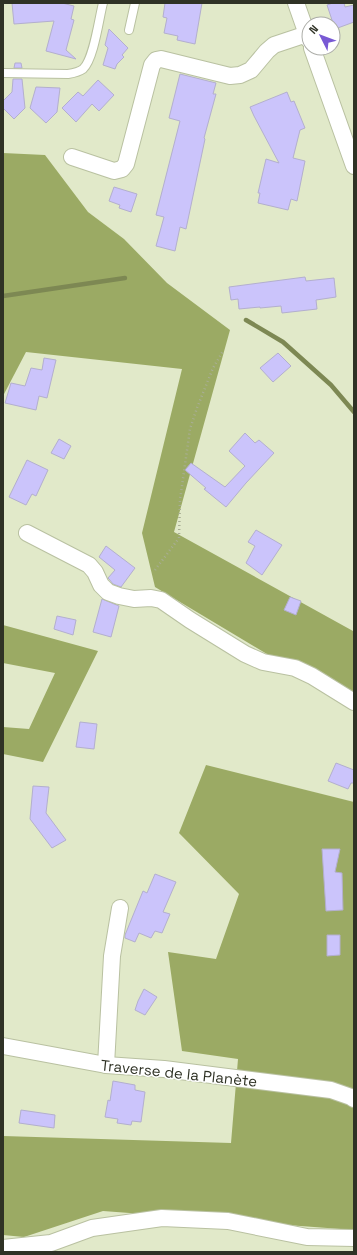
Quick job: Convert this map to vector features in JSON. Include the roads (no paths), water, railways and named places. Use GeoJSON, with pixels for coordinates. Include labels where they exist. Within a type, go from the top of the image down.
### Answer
{"type":"FeatureCollection","features":[{"type":"Feature","properties":{"kind":"street"},"geometry":{"type":"LineString","coordinates":[[296,3],[301,18]]}},
{"type":"Feature","properties":{"kind":"street"},"geometry":{"type":"LineString","coordinates":[[72,157],[114,171],[122,169],[126,164],[152,65],[156,60],[161,59],[230,76],[240,75],[251,70],[274,45],[301,42]]}},
{"type":"Feature","properties":{"kind":"street"},"geometry":{"type":"LineString","coordinates":[[314,56],[354,166]]}},
{"type":"Feature","properties":{"kind":"street"},"geometry":{"type":"LineString","coordinates":[[27,533],[89,565],[95,572],[101,586],[108,592],[134,599],[151,598],[161,600],[245,654],[263,662],[295,668],[312,676],[354,702]]}},
{"type":"Feature","properties":{"kind":"street"},"geometry":{"type":"LineString","coordinates":[[106,1066],[112,956],[120,908]]}},
{"type":"Feature","properties":{"kind":"street","name":"Traverse de la Planète"},"geometry":{"type":"LineString","coordinates":[[3,1046],[106,1066],[164,1069],[331,1090],[354,1099]]}},
{"type":"Feature","properties":{"kind":"street"},"geometry":{"type":"LineString","coordinates":[[3,1248],[54,1248],[92,1228],[162,1218],[228,1221],[307,1237],[354,1238]]}},
{"type":"Feature","properties":{"kind":"lane"},"geometry":{"type":"LineString","coordinates":[[3,73],[68,74],[82,69],[89,61],[103,3]]}},
{"type":"Feature","properties":{"kind":"lane"},"geometry":{"type":"LineString","coordinates":[[128,30],[135,3]]}},
{"type":"Feature","properties":{"kind":"waterway"},"geometry":{"type":"LineString","coordinates":[[3,296],[125,278]]}},
{"type":"Feature","properties":{"kind":"waterway"},"geometry":{"type":"LineString","coordinates":[[246,320],[283,342],[331,385],[354,412]]}}]}
